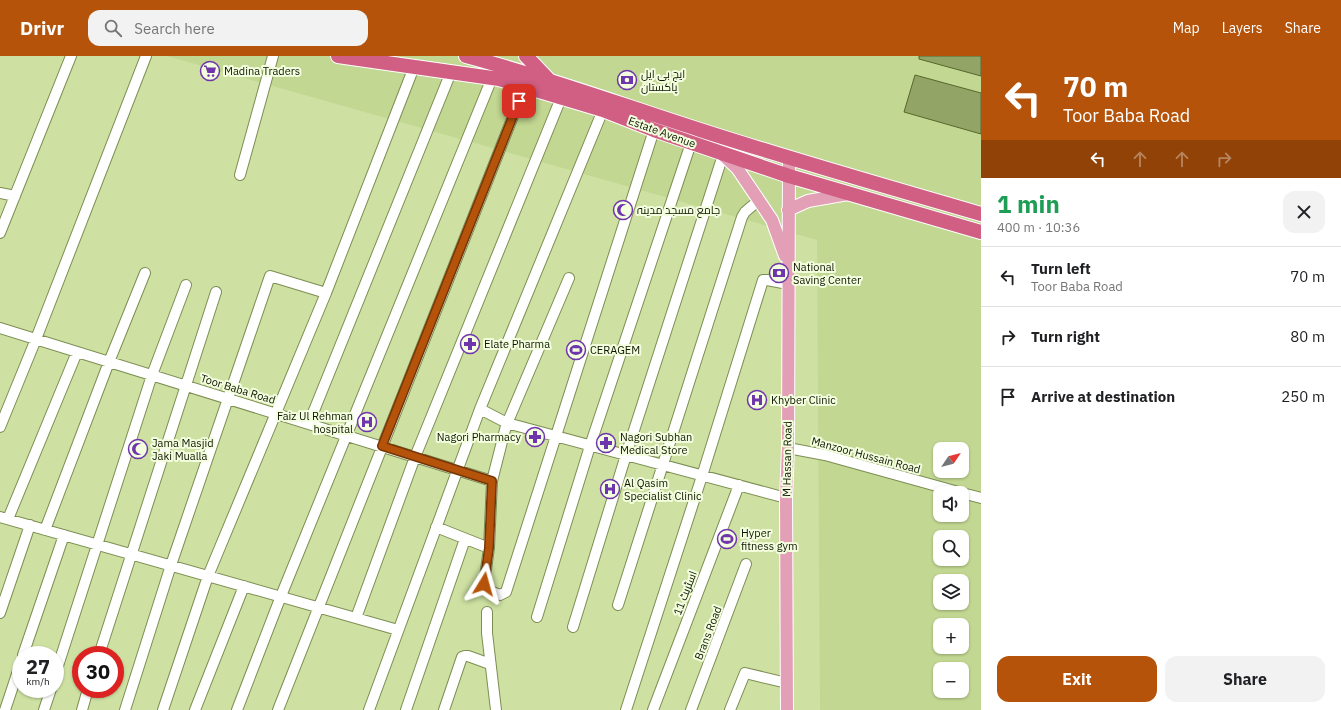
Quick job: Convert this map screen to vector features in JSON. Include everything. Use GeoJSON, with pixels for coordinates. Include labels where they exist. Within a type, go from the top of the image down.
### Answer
{"type":"FeatureCollection","features":[{"type":"Feature","properties":{"kind":"highway","name":"Estate Avenue"},"geometry":{"type":"LineString","coordinates":[[338,56],[391,60],[414,67],[455,72],[525,86],[603,110],[723,155],[848,194],[981,232]]}},
{"type":"Feature","properties":{"kind":"highway"},"geometry":{"type":"LineString","coordinates":[[455,72],[462,56]]}},
{"type":"Feature","properties":{"kind":"highway","name":"Estate Avenue"},"geometry":{"type":"LineString","coordinates":[[466,56],[504,61],[552,82],[789,159],[981,214]]}},
{"type":"Feature","properties":{"kind":"highway"},"geometry":{"type":"LineString","coordinates":[[526,56],[552,82]]}},
{"type":"Feature","properties":{"kind":"highway"},"geometry":{"type":"LineString","coordinates":[[495,79],[504,61]]}},
{"type":"Feature","properties":{"kind":"main road"},"geometry":{"type":"LineString","coordinates":[[723,155],[737,168],[772,220],[788,264]]}},
{"type":"Feature","properties":{"kind":"main road","name":"M Hassan Road"},"geometry":{"type":"LineString","coordinates":[[787,710],[786,498],[788,448],[789,159]]}},
{"type":"Feature","properties":{"kind":"main road"},"geometry":{"type":"LineString","coordinates":[[788,210],[808,200],[848,194]]}},
{"type":"Feature","properties":{"kind":"street"},"geometry":{"type":"LineString","coordinates":[[0,233],[71,56]]}},
{"type":"Feature","properties":{"kind":"street"},"geometry":{"type":"LineString","coordinates":[[0,428],[146,56]]}},
{"type":"Feature","properties":{"kind":"street"},"geometry":{"type":"LineString","coordinates":[[240,175],[273,56]]}},
{"type":"Feature","properties":{"kind":"street"},"geometry":{"type":"LineString","coordinates":[[163,710],[208,576],[326,293],[414,67]]}},
{"type":"Feature","properties":{"kind":"street"},"geometry":{"type":"LineString","coordinates":[[309,423],[455,72]]}},
{"type":"Feature","properties":{"kind":"street"},"geometry":{"type":"LineString","coordinates":[[237,710],[281,596],[495,79]]}},
{"type":"Feature","properties":{"kind":"street"},"geometry":{"type":"LineString","coordinates":[[278,710],[525,86]]}},
{"type":"Feature","properties":{"kind":"street"},"geometry":{"type":"LineString","coordinates":[[356,618],[415,457],[561,98]]}},
{"type":"Feature","properties":{"kind":"street"},"geometry":{"type":"LineString","coordinates":[[369,710],[456,470],[603,110]]}},
{"type":"Feature","properties":{"kind":"street"},"geometry":{"type":"LineString","coordinates":[[569,278],[507,423],[492,481],[489,548],[484,584],[488,590],[500,595],[506,592],[654,130]]}},
{"type":"Feature","properties":{"kind":"street"},"geometry":{"type":"LineString","coordinates":[[537,617],[590,446],[691,143]]}},
{"type":"Feature","properties":{"kind":"street"},"geometry":{"type":"LineString","coordinates":[[573,627],[626,455],[723,155]]}},
{"type":"Feature","properties":{"kind":"street"},"geometry":{"type":"LineString","coordinates":[[0,193],[15,196]]}},
{"type":"Feature","properties":{"kind":"street"},"geometry":{"type":"LineString","coordinates":[[618,605],[742,217],[745,212],[759,200]]}},
{"type":"Feature","properties":{"kind":"street"},"geometry":{"type":"LineString","coordinates":[[45,530],[109,362],[145,273]]}},
{"type":"Feature","properties":{"kind":"street"},"geometry":{"type":"LineString","coordinates":[[125,710],[171,566],[270,276],[326,293]]}},
{"type":"Feature","properties":{"kind":"street"},"geometry":{"type":"LineString","coordinates":[[626,710],[702,476],[763,280],[788,284]]}},
{"type":"Feature","properties":{"kind":"street"},"geometry":{"type":"LineString","coordinates":[[64,646],[152,375],[186,285]]}},
{"type":"Feature","properties":{"kind":"street"},"geometry":{"type":"LineString","coordinates":[[102,646],[216,292]]}},
{"type":"Feature","properties":{"kind":"street","name":"Toor Baba Road"},"geometry":{"type":"LineString","coordinates":[[0,328],[492,481]]}},
{"type":"Feature","properties":{"kind":"street"},"geometry":{"type":"LineString","coordinates":[[77,352],[4,518],[398,630]]}},
{"type":"Feature","properties":{"kind":"street"},"geometry":{"type":"LineString","coordinates":[[480,409],[507,423],[786,498]]}},
{"type":"Feature","properties":{"kind":"street","name":"Manzoor Hussain Road"},"geometry":{"type":"LineString","coordinates":[[788,448],[826,455],[937,486]]}},
{"type":"Feature","properties":{"kind":"street","name":"اسٹریٹ 11"},"geometry":{"type":"LineString","coordinates":[[653,710],[739,485]]}},
{"type":"Feature","properties":{"kind":"street","name":"Manzoor Hussain Road"},"geometry":{"type":"LineString","coordinates":[[969,495],[981,498]]}},
{"type":"Feature","properties":{"kind":"street"},"geometry":{"type":"LineString","coordinates":[[0,613],[30,526]]}},
{"type":"Feature","properties":{"kind":"street"},"geometry":{"type":"LineString","coordinates":[[436,527],[489,548]]}},
{"type":"Feature","properties":{"kind":"street"},"geometry":{"type":"LineString","coordinates":[[26,646],[64,535]]}},
{"type":"Feature","properties":{"kind":"street"},"geometry":{"type":"LineString","coordinates":[[406,710],[465,539]]}},
{"type":"Feature","properties":{"kind":"street","name":"Brans Road"},"geometry":{"type":"LineString","coordinates":[[691,710],[746,564]]}},
{"type":"Feature","properties":{"kind":"street"},"geometry":{"type":"LineString","coordinates":[[195,710],[244,586]]}},
{"type":"Feature","properties":{"kind":"street"},"geometry":{"type":"LineString","coordinates":[[487,612],[486,633],[496,710]]}},
{"type":"Feature","properties":{"kind":"street"},"geometry":{"type":"LineString","coordinates":[[444,710],[462,657],[468,656],[490,664]]}},
{"type":"Feature","properties":{"kind":"street"},"geometry":{"type":"LineString","coordinates":[[730,710],[745,673],[787,683]]}},
{"type":"Feature","properties":{"kind":"street"},"geometry":{"type":"LineString","coordinates":[[5,710],[12,689]]}},
{"type":"Feature","properties":{"kind":"street"},"geometry":{"type":"LineString","coordinates":[[44,710],[48,698]]}},
{"type":"Feature","properties":{"kind":"street"},"geometry":{"type":"LineString","coordinates":[[82,710],[85,698]]}},
{"type":"Feature","properties":{"kind":"shaded area"},"geometry":{"type":"Polygon","coordinates":[[[167,56],[981,56],[981,710],[820,710],[817,240],[167,56]]]}},
{"type":"Feature","properties":{"kind":"building"},"geometry":{"type":"Polygon","coordinates":[[[919,56],[981,56],[981,76],[919,59],[919,56]]]}},
{"type":"Feature","properties":{"kind":"building"},"geometry":{"type":"Polygon","coordinates":[[[915,75],[981,93],[981,134],[904,112],[915,75]]]}},
{"type":"Feature","properties":{"kind":"place","name":"Madina Traders"},"geometry":{"type":"Point","coordinates":[210,71]}},
{"type":"Feature","properties":{"kind":"place","name":"ایچ بی ایل پاکستان"},"geometry":{"type":"Point","coordinates":[627,80]}},
{"type":"Feature","properties":{"kind":"place","name":"جامع مسجد مدینہ"},"geometry":{"type":"Point","coordinates":[623,210]}},
{"type":"Feature","properties":{"kind":"place","name":"National Saving Center"},"geometry":{"type":"Point","coordinates":[779,273]}},
{"type":"Feature","properties":{"kind":"place","name":"Elate Pharma"},"geometry":{"type":"Point","coordinates":[470,344]}},
{"type":"Feature","properties":{"kind":"place","name":"CERAGEM"},"geometry":{"type":"Point","coordinates":[576,350]}},
{"type":"Feature","properties":{"kind":"place","name":"Khyber Clinic"},"geometry":{"type":"Point","coordinates":[757,400]}},
{"type":"Feature","properties":{"kind":"place","name":"Faiz Ul Rehman hospital"},"geometry":{"type":"Point","coordinates":[367,422]}},
{"type":"Feature","properties":{"kind":"place","name":"Nagori Pharmacy"},"geometry":{"type":"Point","coordinates":[535,437]}},
{"type":"Feature","properties":{"kind":"place","name":"Nagori Subhan Medical Store"},"geometry":{"type":"Point","coordinates":[606,443]}},
{"type":"Feature","properties":{"kind":"place","name":"Jama Masjid Jaki Mualla"},"geometry":{"type":"Point","coordinates":[138,449]}},
{"type":"Feature","properties":{"kind":"place","name":"Al Qasim Specialist Clinic"},"geometry":{"type":"Point","coordinates":[610,489]}},
{"type":"Feature","properties":{"kind":"place","name":"Hyper fitness gym"},"geometry":{"type":"Point","coordinates":[727,539]}},
{"type":"Feature","properties":{"kind":"route"},"geometry":{"type":"LineString","coordinates":[[484,584],[489,548],[492,481],[382,446],[519,101]]}}]}
